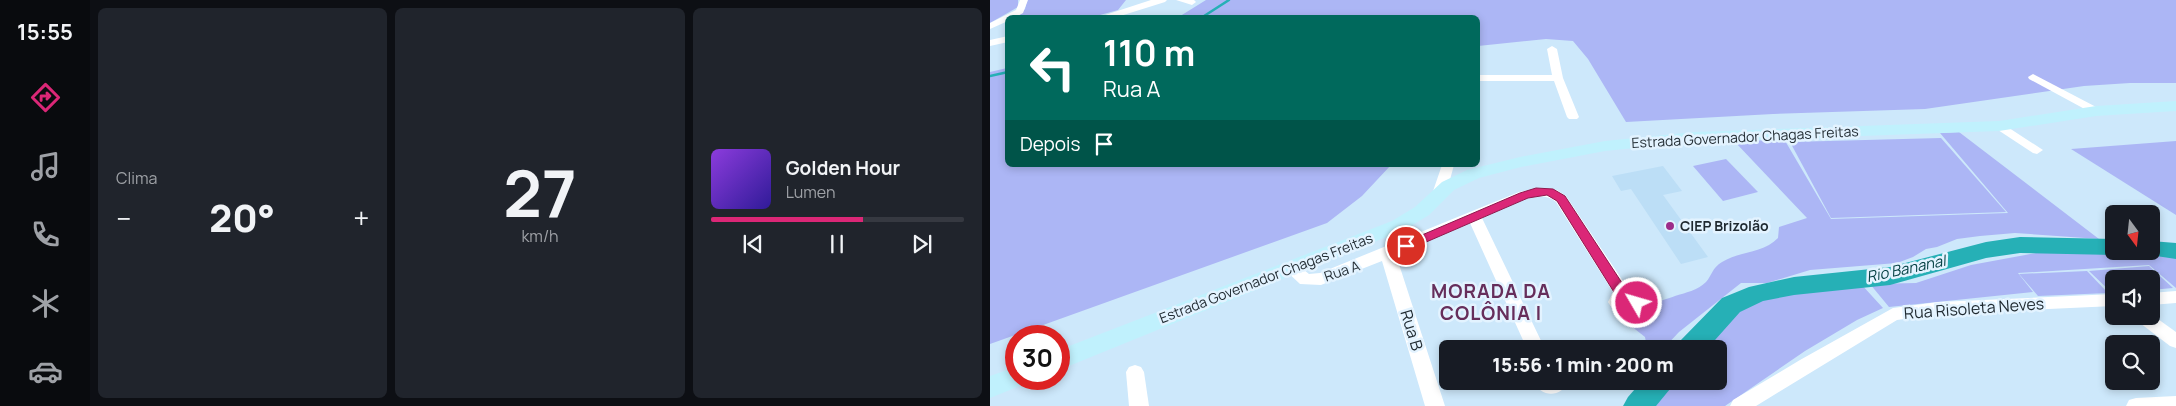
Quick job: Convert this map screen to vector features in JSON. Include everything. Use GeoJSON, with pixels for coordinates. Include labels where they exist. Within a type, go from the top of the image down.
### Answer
{"type":"FeatureCollection","features":[{"type":"Feature","properties":{"kind":"main road","name":"Estrada Governador Chagas Freitas"},"geometry":{"type":"LineString","coordinates":[[1070,356],[1400,225],[1422,211],[1456,181],[1483,171],[1595,147],[1633,142],[1694,137],[1998,126],[2096,111],[2176,106]]}},
{"type":"Feature","properties":{"kind":"main road"},"geometry":{"type":"LineString","coordinates":[[990,387],[1005,381]]}},
{"type":"Feature","properties":{"kind":"street"},"geometry":{"type":"LineString","coordinates":[[1012,15],[1020,11],[1024,0]]}},
{"type":"Feature","properties":{"kind":"street"},"geometry":{"type":"LineString","coordinates":[[1111,15],[1162,0]]}},
{"type":"Feature","properties":{"kind":"street"},"geometry":{"type":"LineString","coordinates":[[1180,0],[1192,2]]}},
{"type":"Feature","properties":{"kind":"street"},"geometry":{"type":"LineString","coordinates":[[990,26],[1005,18]]}},
{"type":"Feature","properties":{"kind":"street"},"geometry":{"type":"LineString","coordinates":[[990,43],[1005,40]]}},
{"type":"Feature","properties":{"kind":"street"},"geometry":{"type":"LineString","coordinates":[[1552,49],[1558,78],[1573,117]]}},
{"type":"Feature","properties":{"kind":"street"},"geometry":{"type":"LineString","coordinates":[[2033,77],[2096,111]]}},
{"type":"Feature","properties":{"kind":"street"},"geometry":{"type":"LineString","coordinates":[[1480,78],[1558,78]]}},
{"type":"Feature","properties":{"kind":"street"},"geometry":{"type":"LineString","coordinates":[[1998,126],[2037,150]]}},
{"type":"Feature","properties":{"kind":"street"},"geometry":{"type":"LineString","coordinates":[[1439,194],[1447,167]]}},
{"type":"Feature","properties":{"kind":"street","name":"Rua A"},"geometry":{"type":"LineString","coordinates":[[1291,268],[1302,278],[1316,280],[1388,254],[1536,192],[1554,193],[1561,199],[1622,293]]}},
{"type":"Feature","properties":{"kind":"street"},"geometry":{"type":"LineString","coordinates":[[1475,218],[1532,340]]}},
{"type":"Feature","properties":{"kind":"street","name":"Rua B"},"geometry":{"type":"LineString","coordinates":[[1388,254],[1436,406]]}},
{"type":"Feature","properties":{"kind":"street"},"geometry":{"type":"LineString","coordinates":[[2160,298],[2176,297]]}},
{"type":"Feature","properties":{"kind":"street","name":"Rua Risoleta Neves"},"geometry":{"type":"LineString","coordinates":[[1740,406],[1894,314],[1938,308],[2105,300]]}},
{"type":"Feature","properties":{"kind":"street"},"geometry":{"type":"LineString","coordinates":[[2154,325],[2176,341]]}},
{"type":"Feature","properties":{"kind":"street"},"geometry":{"type":"LineString","coordinates":[[1135,372],[1139,406]]}},
{"type":"Feature","properties":{"kind":"street"},"geometry":{"type":"LineString","coordinates":[[2136,406],[2176,404]]}},
{"type":"Feature","properties":{"kind":"shaded area"},"geometry":{"type":"Polygon","coordinates":[[[990,0],[1018,0],[1018,7],[990,23],[990,0]]]}},
{"type":"Feature","properties":{"kind":"shaded area"},"geometry":{"type":"Polygon","coordinates":[[[1027,0],[1126,0],[1118,10],[1100,15],[1018,15],[1025,9],[1027,0]]]}},
{"type":"Feature","properties":{"kind":"shaded area"},"geometry":{"type":"Polygon","coordinates":[[[1206,0],[2176,0],[2176,83],[2084,86],[1925,109],[1773,114],[1626,122],[1588,59],[1573,41],[1546,39],[1480,46],[1480,15],[1182,15],[1206,0]]]}},
{"type":"Feature","properties":{"kind":"shaded area"},"geometry":{"type":"Polygon","coordinates":[[[1005,68],[1005,167],[1389,167],[1362,196],[1327,223],[1043,325],[1005,325],[1005,339],[990,344],[990,72],[1005,68]]]}},
{"type":"Feature","properties":{"kind":"shaded area"},"geometry":{"type":"Polygon","coordinates":[[[1959,132],[2099,239],[2015,233],[1980,236],[1957,239],[1926,249],[1913,257],[1897,263],[1810,270],[1767,283],[1741,283],[1671,340],[1646,340],[1645,337],[1626,322],[1632,313],[1639,309],[1699,287],[1706,282],[1719,264],[1729,258],[1766,247],[1778,238],[1779,227],[1807,218],[1735,142],[1784,139],[1831,219],[2008,213],[1940,133],[1959,132]]]}},
{"type":"Feature","properties":{"kind":"shaded area"},"geometry":{"type":"Polygon","coordinates":[[[1941,138],[2006,212],[1831,218],[1790,142],[1941,138]]]}},
{"type":"Feature","properties":{"kind":"shaded area"},"geometry":{"type":"Polygon","coordinates":[[[2176,141],[2176,215],[2071,149],[2176,141]]]}},
{"type":"Feature","properties":{"kind":"shaded area"},"geometry":{"type":"Polygon","coordinates":[[[1726,159],[1758,192],[1723,201],[1693,166],[1726,159]]]}},
{"type":"Feature","properties":{"kind":"shaded area","name":"CIEP Brizolão"},"geometry":{"type":"Polygon","coordinates":[[[1663,166],[1682,191],[1663,195],[1708,257],[1681,264],[1631,189],[1621,191],[1612,176],[1663,166]]]}},
{"type":"Feature","properties":{"kind":"shaded area"},"geometry":{"type":"Polygon","coordinates":[[[2105,250],[2105,260],[2160,260],[2160,255],[2176,257],[2176,288],[2160,274],[2160,270],[2155,270],[2149,265],[2018,273],[2033,292],[1889,307],[1870,284],[1916,283],[1971,265],[2036,253],[2105,250]]]}},
{"type":"Feature","properties":{"kind":"shaded area"},"geometry":{"type":"Polygon","coordinates":[[[2149,266],[2153,270],[2105,270],[2105,286],[2089,271],[2149,266]]]}},
{"type":"Feature","properties":{"kind":"shaded area"},"geometry":{"type":"Polygon","coordinates":[[[2087,271],[2105,290],[2105,293],[2038,296],[2019,274],[2087,271]]]}},
{"type":"Feature","properties":{"kind":"shaded area"},"geometry":{"type":"Polygon","coordinates":[[[2160,276],[2173,288],[2160,289],[2160,276]]]}},
{"type":"Feature","properties":{"kind":"shaded area"},"geometry":{"type":"Polygon","coordinates":[[[1861,284],[1883,308],[1857,320],[1805,351],[1725,406],[1646,406],[1659,390],[1727,390],[1727,340],[1703,340],[1722,321],[1755,301],[1784,293],[1861,284]]]}},
{"type":"Feature","properties":{"kind":"waterway"},"geometry":{"type":"LineString","coordinates":[[1206,15],[1229,0]]}},
{"type":"Feature","properties":{"kind":"waterway"},"geometry":{"type":"LineString","coordinates":[[990,76],[1005,73]]}},
{"type":"Feature","properties":{"kind":"waterway","name":"Rio Bananal"},"geometry":{"type":"LineString","coordinates":[[1698,340],[1731,305],[1758,293],[1794,286],[1890,276],[1986,250],[2020,245],[2105,247]]}},
{"type":"Feature","properties":{"kind":"waterway","name":"Rio Bananal"},"geometry":{"type":"LineString","coordinates":[[2160,250],[2176,251]]}},
{"type":"Feature","properties":{"kind":"waterway","name":"Rio Bananal"},"geometry":{"type":"LineString","coordinates":[[1638,406],[1652,390]]}},
{"type":"Feature","properties":{"kind":"place","name":"CIEP Brizolão"},"geometry":{"type":"Point","coordinates":[1670,226]}},
{"type":"Feature","properties":{"kind":"district","name":"MORADA DA COLÔNIA I"},"geometry":{"type":"Point","coordinates":[1491,302]}},
{"type":"Feature","properties":{"kind":"route"},"geometry":{"type":"LineString","coordinates":[[1406,246],[1524,196],[1542,191],[1554,193],[1561,199],[1622,293],[1632,294],[1636,298],[1637,303]]}}]}
